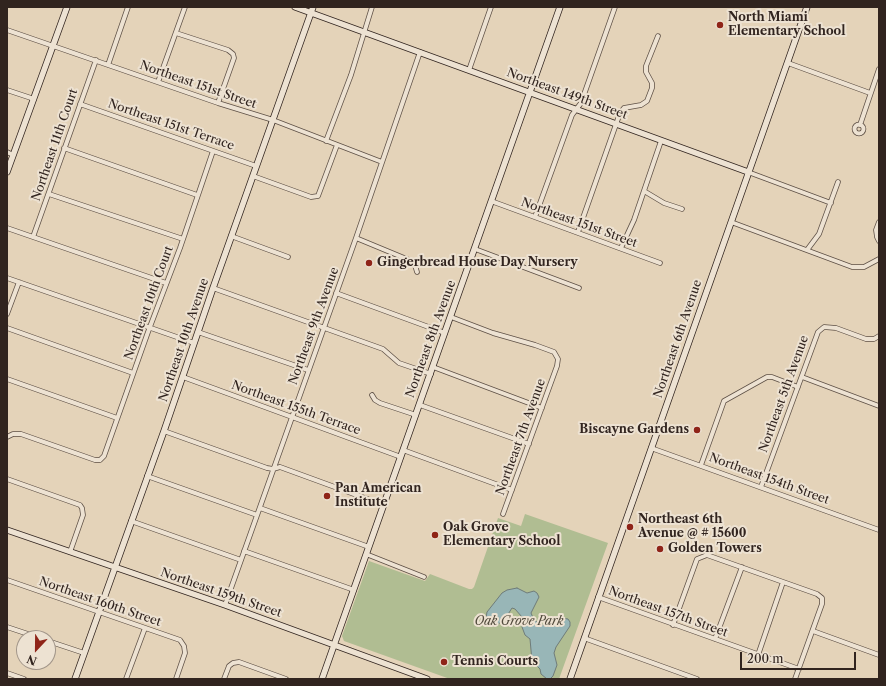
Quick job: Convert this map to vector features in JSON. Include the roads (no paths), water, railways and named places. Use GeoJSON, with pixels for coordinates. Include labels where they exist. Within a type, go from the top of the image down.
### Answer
{"type":"FeatureCollection","features":[{"type":"Feature","properties":{"kind":"street"},"geometry":{"type":"LineString","coordinates":[[7,172],[67,7]]}},
{"type":"Feature","properties":{"kind":"street"},"geometry":{"type":"LineString","coordinates":[[108,65],[128,7]]}},
{"type":"Feature","properties":{"kind":"street"},"geometry":{"type":"LineString","coordinates":[[158,82],[185,7]]}},
{"type":"Feature","properties":{"kind":"street","name":"Northeast 149th Street"},"geometry":{"type":"LineString","coordinates":[[295,7],[312,10],[363,31],[575,110],[831,203]]}},
{"type":"Feature","properties":{"kind":"street"},"geometry":{"type":"LineString","coordinates":[[326,141],[351,75],[363,31],[372,7]]}},
{"type":"Feature","properties":{"kind":"street"},"geometry":{"type":"LineString","coordinates":[[469,70],[491,7]]}},
{"type":"Feature","properties":{"kind":"street","name":"Northeast 8th Avenue"},"geometry":{"type":"LineString","coordinates":[[322,679],[560,7]]}},
{"type":"Feature","properties":{"kind":"street"},"geometry":{"type":"LineString","coordinates":[[535,216],[572,114],[581,103],[615,7]]}},
{"type":"Feature","properties":{"kind":"street","name":"Northeast 6th Avenue"},"geometry":{"type":"LineString","coordinates":[[570,679],[807,7]]}},
{"type":"Feature","properties":{"kind":"street","name":"Northeast 10th Avenue"},"geometry":{"type":"LineString","coordinates":[[75,679],[312,10]]}},
{"type":"Feature","properties":{"kind":"street","name":"Northeast 151st Street"},"geometry":{"type":"LineString","coordinates":[[7,30],[218,103],[273,120],[382,162]]}},
{"type":"Feature","properties":{"kind":"street"},"geometry":{"type":"LineString","coordinates":[[176,33],[228,50],[233,54],[234,58],[218,103]]}},
{"type":"Feature","properties":{"kind":"street"},"geometry":{"type":"LineString","coordinates":[[578,232],[620,113],[624,108],[641,104],[647,100],[652,88],[652,83],[646,72],[646,66],[658,36]]}},
{"type":"Feature","properties":{"kind":"street","name":"Northeast 9th Avenue"},"geometry":{"type":"LineString","coordinates":[[225,605],[356,238],[420,52]]}},
{"type":"Feature","properties":{"kind":"street","name":"Northeast 11th Court"},"geometry":{"type":"LineString","coordinates":[[33,237],[96,60]]}},
{"type":"Feature","properties":{"kind":"street"},"geometry":{"type":"LineString","coordinates":[[788,63],[870,93]]}},
{"type":"Feature","properties":{"kind":"street"},"geometry":{"type":"LineString","coordinates":[[860,125],[879,69]]}},
{"type":"Feature","properties":{"kind":"street"},"geometry":{"type":"LineString","coordinates":[[7,90],[34,99]]}},
{"type":"Feature","properties":{"kind":"street","name":"Northeast 151st Terrace"},"geometry":{"type":"LineString","coordinates":[[80,104],[256,166]]}},
{"type":"Feature","properties":{"kind":"street"},"geometry":{"type":"LineString","coordinates":[[622,248],[634,220],[661,141]]}},
{"type":"Feature","properties":{"kind":"street"},"geometry":{"type":"LineString","coordinates":[[253,176],[311,197],[318,196],[337,145]]}},
{"type":"Feature","properties":{"kind":"street"},"geometry":{"type":"LineString","coordinates":[[64,148],[197,195]]}},
{"type":"Feature","properties":{"kind":"street","name":"Northeast 10th Court"},"geometry":{"type":"LineString","coordinates":[[7,437],[12,434],[21,434],[95,460],[100,460],[104,456],[183,239],[213,151]]}},
{"type":"Feature","properties":{"kind":"street"},"geometry":{"type":"LineString","coordinates":[[7,152],[13,154]]}},
{"type":"Feature","properties":{"kind":"street"},"geometry":{"type":"LineString","coordinates":[[807,250],[819,234],[838,182]]}},
{"type":"Feature","properties":{"kind":"street"},"geometry":{"type":"LineString","coordinates":[[644,191],[664,203],[682,208]]}},
{"type":"Feature","properties":{"kind":"street"},"geometry":{"type":"LineString","coordinates":[[49,194],[183,239]]}},
{"type":"Feature","properties":{"kind":"street","name":"Northeast 151st Street"},"geometry":{"type":"LineString","coordinates":[[491,201],[660,263]]}},
{"type":"Feature","properties":{"kind":"street"},"geometry":{"type":"LineString","coordinates":[[731,222],[852,267],[864,267],[879,259]]}},
{"type":"Feature","properties":{"kind":"street"},"geometry":{"type":"LineString","coordinates":[[879,222],[876,230],[879,240]]}},
{"type":"Feature","properties":{"kind":"street"},"geometry":{"type":"LineString","coordinates":[[7,228],[166,283]]}},
{"type":"Feature","properties":{"kind":"street"},"geometry":{"type":"LineString","coordinates":[[232,236],[288,257]]}},
{"type":"Feature","properties":{"kind":"street"},"geometry":{"type":"LineString","coordinates":[[356,238],[414,262],[417,272]]}},
{"type":"Feature","properties":{"kind":"street"},"geometry":{"type":"LineString","coordinates":[[475,249],[579,288]]}},
{"type":"Feature","properties":{"kind":"street"},"geometry":{"type":"LineString","coordinates":[[7,278],[194,344]]}},
{"type":"Feature","properties":{"kind":"street"},"geometry":{"type":"LineString","coordinates":[[7,314],[19,282]]}},
{"type":"Feature","properties":{"kind":"street"},"geometry":{"type":"LineString","coordinates":[[213,288],[383,349],[399,363],[431,374]]}},
{"type":"Feature","properties":{"kind":"street"},"geometry":{"type":"LineString","coordinates":[[336,292],[445,332]]}},
{"type":"Feature","properties":{"kind":"street","name":"Northeast 7th Avenue"},"geometry":{"type":"LineString","coordinates":[[451,318],[554,352],[558,359],[557,366],[503,514]]}},
{"type":"Feature","properties":{"kind":"street","name":"Northeast 5th Avenue"},"geometry":{"type":"LineString","coordinates":[[760,486],[818,332],[824,327],[836,328],[866,339],[874,339],[879,336]]}},
{"type":"Feature","properties":{"kind":"street"},"geometry":{"type":"LineString","coordinates":[[7,328],[133,373]]}},
{"type":"Feature","properties":{"kind":"street"},"geometry":{"type":"LineString","coordinates":[[198,332],[308,370]]}},
{"type":"Feature","properties":{"kind":"street"},"geometry":{"type":"LineString","coordinates":[[433,367],[542,408]]}},
{"type":"Feature","properties":{"kind":"street","name":"Northeast 155th Terrace"},"geometry":{"type":"LineString","coordinates":[[183,377],[401,457]]}},
{"type":"Feature","properties":{"kind":"street","name":"Northeast 5th Avenue"},"geometry":{"type":"LineString","coordinates":[[701,465],[724,401],[767,377],[772,377],[798,387]]}},
{"type":"Feature","properties":{"kind":"street"},"geometry":{"type":"LineString","coordinates":[[802,377],[879,406]]}},
{"type":"Feature","properties":{"kind":"street"},"geometry":{"type":"LineString","coordinates":[[7,379],[118,418]]}},
{"type":"Feature","properties":{"kind":"street"},"geometry":{"type":"LineString","coordinates":[[372,395],[375,400],[380,403],[416,415]]}},
{"type":"Feature","properties":{"kind":"street"},"geometry":{"type":"LineString","coordinates":[[420,405],[529,444]]}},
{"type":"Feature","properties":{"kind":"street"},"geometry":{"type":"LineString","coordinates":[[164,430],[273,469],[280,467],[384,505]]}},
{"type":"Feature","properties":{"kind":"street","name":"Northeast 154th Street"},"geometry":{"type":"LineString","coordinates":[[651,448],[879,530]]}},
{"type":"Feature","properties":{"kind":"street"},"geometry":{"type":"LineString","coordinates":[[403,450],[512,490]]}},
{"type":"Feature","properties":{"kind":"street"},"geometry":{"type":"LineString","coordinates":[[148,476],[257,515]]}},
{"type":"Feature","properties":{"kind":"street"},"geometry":{"type":"LineString","coordinates":[[7,479],[80,504],[83,515],[70,552]]}},
{"type":"Feature","properties":{"kind":"street"},"geometry":{"type":"LineString","coordinates":[[260,508],[369,547]]}},
{"type":"Feature","properties":{"kind":"street"},"geometry":{"type":"LineString","coordinates":[[131,521],[241,560]]}},
{"type":"Feature","properties":{"kind":"street","name":"Northeast 159th Street"},"geometry":{"type":"LineString","coordinates":[[7,530],[225,605],[427,679]]}},
{"type":"Feature","properties":{"kind":"street"},"geometry":{"type":"LineString","coordinates":[[244,551],[354,590]]}},
{"type":"Feature","properties":{"kind":"street"},"geometry":{"type":"LineString","coordinates":[[366,554],[424,576]]}},
{"type":"Feature","properties":{"kind":"street"},"geometry":{"type":"LineString","coordinates":[[673,625],[698,559],[707,555],[817,594],[822,598],[822,604],[795,679]]}},
{"type":"Feature","properties":{"kind":"street"},"geometry":{"type":"LineString","coordinates":[[715,639],[742,567]]}},
{"type":"Feature","properties":{"kind":"street","name":"Northeast 160th Street"},"geometry":{"type":"LineString","coordinates":[[7,580],[180,640],[184,646],[185,653],[176,679]]}},
{"type":"Feature","properties":{"kind":"street"},"geometry":{"type":"LineString","coordinates":[[758,655],[783,582]]}},
{"type":"Feature","properties":{"kind":"street","name":"Northeast 157th Street"},"geometry":{"type":"LineString","coordinates":[[598,597],[799,669]]}},
{"type":"Feature","properties":{"kind":"street"},"geometry":{"type":"LineString","coordinates":[[126,679],[145,628]]}},
{"type":"Feature","properties":{"kind":"street"},"geometry":{"type":"LineString","coordinates":[[813,631],[879,655]]}},
{"type":"Feature","properties":{"kind":"street"},"geometry":{"type":"LineString","coordinates":[[584,638],[697,679]]}},
{"type":"Feature","properties":{"kind":"street"},"geometry":{"type":"LineString","coordinates":[[56,644],[84,653]]}},
{"type":"Feature","properties":{"kind":"street"},"geometry":{"type":"LineString","coordinates":[[224,679],[229,666],[232,663],[239,662],[286,679]]}},
{"type":"Feature","properties":{"kind":"street"},"geometry":{"type":"LineString","coordinates":[[7,673],[24,679]]}},
{"type":"Feature","properties":{"kind":"water"},"geometry":{"type":"Polygon","coordinates":[[[517,588],[527,593],[534,591],[537,593],[539,597],[531,613],[534,620],[542,625],[549,625],[561,618],[568,619],[570,622],[570,626],[556,647],[554,653],[557,665],[553,676],[550,679],[547,679],[541,674],[540,669],[532,661],[530,639],[525,635],[522,627],[522,617],[515,609],[512,608],[505,619],[497,625],[487,621],[487,612],[502,593],[507,590],[517,588]]]}},
{"type":"Feature","properties":{"kind":"place","name":"North Miami Elementary School"},"geometry":{"type":"Point","coordinates":[720,25]}},
{"type":"Feature","properties":{"kind":"place","name":"Gingerbread House Day Nursery"},"geometry":{"type":"Point","coordinates":[369,263]}},
{"type":"Feature","properties":{"kind":"place","name":"Biscayne Gardens"},"geometry":{"type":"Point","coordinates":[697,430]}},
{"type":"Feature","properties":{"kind":"place","name":"Pan American Institute"},"geometry":{"type":"Point","coordinates":[327,496]}},
{"type":"Feature","properties":{"kind":"place","name":"Northeast 6th Avenue @ # 15600"},"geometry":{"type":"Point","coordinates":[630,527]}},
{"type":"Feature","properties":{"kind":"place","name":"Oak Grove Elementary School"},"geometry":{"type":"Point","coordinates":[435,535]}},
{"type":"Feature","properties":{"kind":"place","name":"Golden Towers"},"geometry":{"type":"Point","coordinates":[660,549]}},
{"type":"Feature","properties":{"kind":"place","name":"Tennis Courts"},"geometry":{"type":"Point","coordinates":[444,662]}},
{"type":"Feature","properties":{"kind":"park label","name":"Oak Grove Park"},"geometry":{"type":"Point","coordinates":[519,622]}}]}
